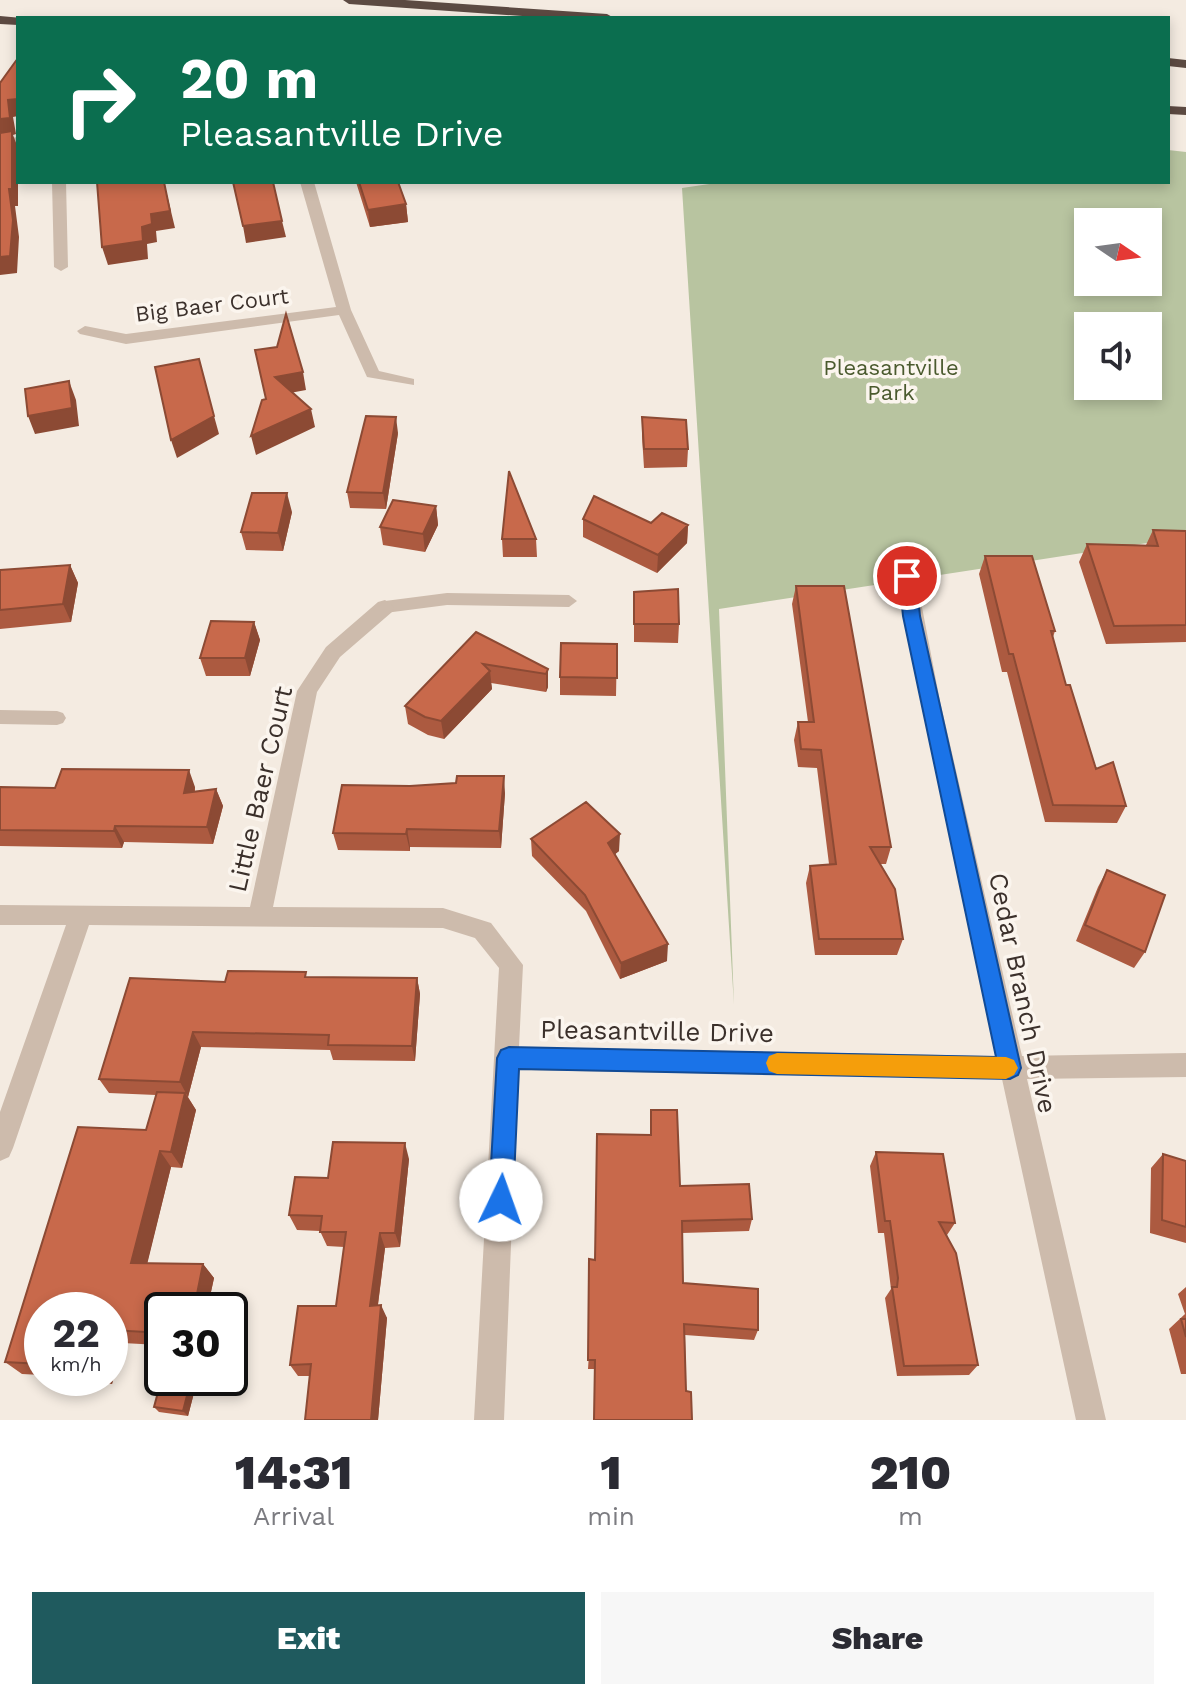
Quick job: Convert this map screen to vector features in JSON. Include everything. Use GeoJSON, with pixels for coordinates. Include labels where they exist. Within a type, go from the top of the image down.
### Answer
{"type":"FeatureCollection","features":[{"type":"Feature","properties":{"kind":"highway"},"geometry":{"type":"LineString","coordinates":[[349,0],[578,16]]}},
{"type":"Feature","properties":{"kind":"street"},"geometry":{"type":"LineString","coordinates":[[59,184],[61,267]]}},
{"type":"Feature","properties":{"kind":"street"},"geometry":{"type":"LineString","coordinates":[[308,184],[344,310],[373,374],[408,382]]}},
{"type":"Feature","properties":{"kind":"street","name":"Big Baer Court"},"geometry":{"type":"LineString","coordinates":[[85,331],[126,339],[344,310]]}},
{"type":"Feature","properties":{"kind":"street","name":"Cedar Branch Drive"},"geometry":{"type":"LineString","coordinates":[[907,576],[912,616],[1010,1068],[1091,1420]]}},
{"type":"Feature","properties":{"kind":"street","name":"Little Baer Court"},"geometry":{"type":"LineString","coordinates":[[259,918],[307,691],[333,652],[385,607]]}},
{"type":"Feature","properties":{"kind":"street","name":"Pleasantville Drive"},"geometry":{"type":"LineString","coordinates":[[0,915],[443,918],[483,930],[511,965],[509,1058],[1010,1068],[1186,1065]]}},
{"type":"Feature","properties":{"kind":"street"},"geometry":{"type":"LineString","coordinates":[[0,1148],[81,915]]}},
{"type":"Feature","properties":{"kind":"street"},"geometry":{"type":"LineString","coordinates":[[489,1420],[509,1058]]}},
{"type":"Feature","properties":{"kind":"lane"},"geometry":{"type":"LineString","coordinates":[[385,607],[447,599],[569,601]]}},
{"type":"Feature","properties":{"kind":"lane"},"geometry":{"type":"LineString","coordinates":[[0,717],[57,718]]}},
{"type":"Feature","properties":{"kind":"green space","name":"Pleasantville Park"},"geometry":{"type":"Polygon","coordinates":[[[1170,150],[1186,152],[1186,537],[719,609],[734,1005],[682,188],[709,184],[1170,184],[1170,150]]]}},
{"type":"Feature","properties":{"kind":"building"},"geometry":{"type":"Polygon","coordinates":[[[16,61],[16,99],[8,100],[10,118],[0,119],[0,83],[16,61]]]}},
{"type":"Feature","properties":{"kind":"building"},"geometry":{"type":"Polygon","coordinates":[[[12,131],[12,189],[9,189],[13,220],[10,256],[0,257],[0,133],[12,131]]]}},
{"type":"Feature","properties":{"kind":"building"},"geometry":{"type":"Polygon","coordinates":[[[97,184],[164,184],[170,211],[151,214],[152,224],[142,227],[143,241],[102,247],[97,184]]]}},
{"type":"Feature","properties":{"kind":"building"},"geometry":{"type":"Polygon","coordinates":[[[233,184],[273,184],[282,221],[243,226],[233,184]]]}},
{"type":"Feature","properties":{"kind":"building"},"geometry":{"type":"Polygon","coordinates":[[[360,184],[399,184],[406,204],[368,210],[360,184]]]}},
{"type":"Feature","properties":{"kind":"building"},"geometry":{"type":"Polygon","coordinates":[[[286,314],[303,372],[275,377],[311,409],[251,436],[262,400],[266,399],[255,350],[277,347],[286,314]]]}},
{"type":"Feature","properties":{"kind":"building"},"geometry":{"type":"Polygon","coordinates":[[[199,359],[214,416],[171,440],[155,367],[199,359]]]}},
{"type":"Feature","properties":{"kind":"building"},"geometry":{"type":"Polygon","coordinates":[[[69,381],[72,408],[28,416],[25,389],[69,381]]]}},
{"type":"Feature","properties":{"kind":"building"},"geometry":{"type":"Polygon","coordinates":[[[366,416],[396,417],[383,493],[347,492],[366,416]]]}},
{"type":"Feature","properties":{"kind":"building"},"geometry":{"type":"Polygon","coordinates":[[[642,417],[686,420],[688,449],[644,449],[642,417]]]}},
{"type":"Feature","properties":{"kind":"building"},"geometry":{"type":"Polygon","coordinates":[[[509,471],[536,539],[502,539],[509,471]]]}},
{"type":"Feature","properties":{"kind":"building"},"geometry":{"type":"Polygon","coordinates":[[[252,493],[287,493],[278,533],[241,532],[252,493]]]}},
{"type":"Feature","properties":{"kind":"building"},"geometry":{"type":"Polygon","coordinates":[[[594,496],[651,523],[662,513],[688,525],[658,555],[583,519],[594,496]]]}},
{"type":"Feature","properties":{"kind":"building"},"geometry":{"type":"Polygon","coordinates":[[[393,500],[436,506],[423,534],[380,527],[393,500]]]}},
{"type":"Feature","properties":{"kind":"building"},"geometry":{"type":"Polygon","coordinates":[[[1153,530],[1186,531],[1186,625],[1114,626],[1087,544],[1158,546],[1153,530]]]}},
{"type":"Feature","properties":{"kind":"building"},"geometry":{"type":"Polygon","coordinates":[[[985,556],[1032,556],[1055,631],[1051,631],[1066,685],[1070,685],[1096,769],[1113,762],[1126,806],[1053,805],[1013,654],[1009,654],[985,556]]]}},
{"type":"Feature","properties":{"kind":"building"},"geometry":{"type":"Polygon","coordinates":[[[70,565],[63,604],[0,610],[0,570],[70,565]]]}},
{"type":"Feature","properties":{"kind":"building"},"geometry":{"type":"Polygon","coordinates":[[[796,586],[844,586],[891,847],[870,847],[895,889],[903,939],[819,939],[810,866],[836,864],[821,750],[801,749],[798,722],[814,722],[796,586]]]}},
{"type":"Feature","properties":{"kind":"building"},"geometry":{"type":"Polygon","coordinates":[[[678,589],[679,624],[634,624],[634,592],[678,589]]]}},
{"type":"Feature","properties":{"kind":"building"},"geometry":{"type":"Polygon","coordinates":[[[211,621],[254,622],[245,658],[200,658],[211,621]]]}},
{"type":"Feature","properties":{"kind":"building"},"geometry":{"type":"Polygon","coordinates":[[[476,632],[548,669],[546,674],[483,664],[490,671],[441,721],[425,717],[405,706],[476,632]]]}},
{"type":"Feature","properties":{"kind":"building"},"geometry":{"type":"Polygon","coordinates":[[[561,643],[617,644],[617,678],[560,677],[561,643]]]}},
{"type":"Feature","properties":{"kind":"building"},"geometry":{"type":"Polygon","coordinates":[[[62,769],[189,770],[184,793],[216,789],[207,827],[115,826],[114,831],[0,830],[0,787],[55,788],[62,769]]]}},
{"type":"Feature","properties":{"kind":"building"},"geometry":{"type":"Polygon","coordinates":[[[457,776],[504,776],[499,831],[407,829],[406,834],[333,833],[342,785],[456,783],[457,776]]]}},
{"type":"Feature","properties":{"kind":"building"},"geometry":{"type":"Polygon","coordinates":[[[586,802],[620,834],[608,843],[668,944],[621,963],[585,895],[531,839],[586,802]]]}},
{"type":"Feature","properties":{"kind":"building"},"geometry":{"type":"Polygon","coordinates":[[[1107,870],[1165,895],[1145,952],[1085,925],[1107,870]]]}},
{"type":"Feature","properties":{"kind":"building"},"geometry":{"type":"Polygon","coordinates":[[[228,971],[306,972],[305,977],[417,978],[412,1046],[328,1045],[329,1035],[193,1032],[180,1082],[99,1079],[130,978],[225,982],[228,971]]]}},
{"type":"Feature","properties":{"kind":"building"},"geometry":{"type":"Polygon","coordinates":[[[157,1092],[185,1093],[171,1152],[160,1151],[131,1263],[203,1264],[197,1292],[144,1292],[144,1332],[128,1331],[128,1292],[27,1292],[78,1127],[146,1130],[157,1092]]]}},
{"type":"Feature","properties":{"kind":"building"},"geometry":{"type":"Polygon","coordinates":[[[651,1110],[677,1110],[680,1186],[749,1184],[752,1219],[682,1221],[683,1283],[758,1289],[758,1330],[684,1324],[686,1391],[691,1392],[692,1420],[594,1420],[595,1360],[588,1360],[589,1259],[595,1260],[597,1134],[651,1135],[651,1110]]]}},
{"type":"Feature","properties":{"kind":"building"},"geometry":{"type":"Polygon","coordinates":[[[333,1142],[405,1143],[395,1233],[380,1233],[370,1306],[381,1305],[371,1420],[305,1420],[311,1364],[290,1365],[298,1306],[336,1306],[346,1232],[320,1232],[322,1216],[289,1215],[295,1177],[328,1178],[333,1142]]]}},
{"type":"Feature","properties":{"kind":"building"},"geometry":{"type":"Polygon","coordinates":[[[876,1152],[943,1154],[955,1223],[939,1222],[956,1253],[978,1365],[904,1366],[892,1287],[897,1287],[898,1278],[890,1221],[885,1221],[876,1152]]]}},
{"type":"Feature","properties":{"kind":"building"},"geometry":{"type":"Polygon","coordinates":[[[1163,1154],[1186,1161],[1186,1227],[1162,1220],[1163,1154]]]}},
{"type":"Feature","properties":{"kind":"building"},"geometry":{"type":"Polygon","coordinates":[[[24,1301],[24,1363],[5,1362],[24,1301]]]}},
{"type":"Feature","properties":{"kind":"building"},"geometry":{"type":"Polygon","coordinates":[[[1181,1319],[1186,1319],[1186,1337],[1181,1319]]]}},
{"type":"Feature","properties":{"kind":"building"},"geometry":{"type":"Polygon","coordinates":[[[157,1396],[187,1396],[183,1411],[154,1407],[157,1396]]]}},
{"type":"Feature","properties":{"kind":"slow traffic"},"geometry":{"type":"LineString","coordinates":[[777,1063],[1006,1068]]}},
{"type":"Feature","properties":{"kind":"route"},"geometry":{"type":"LineString","coordinates":[[501,1200],[509,1058],[1010,1068],[912,616],[907,576]]}}]}
